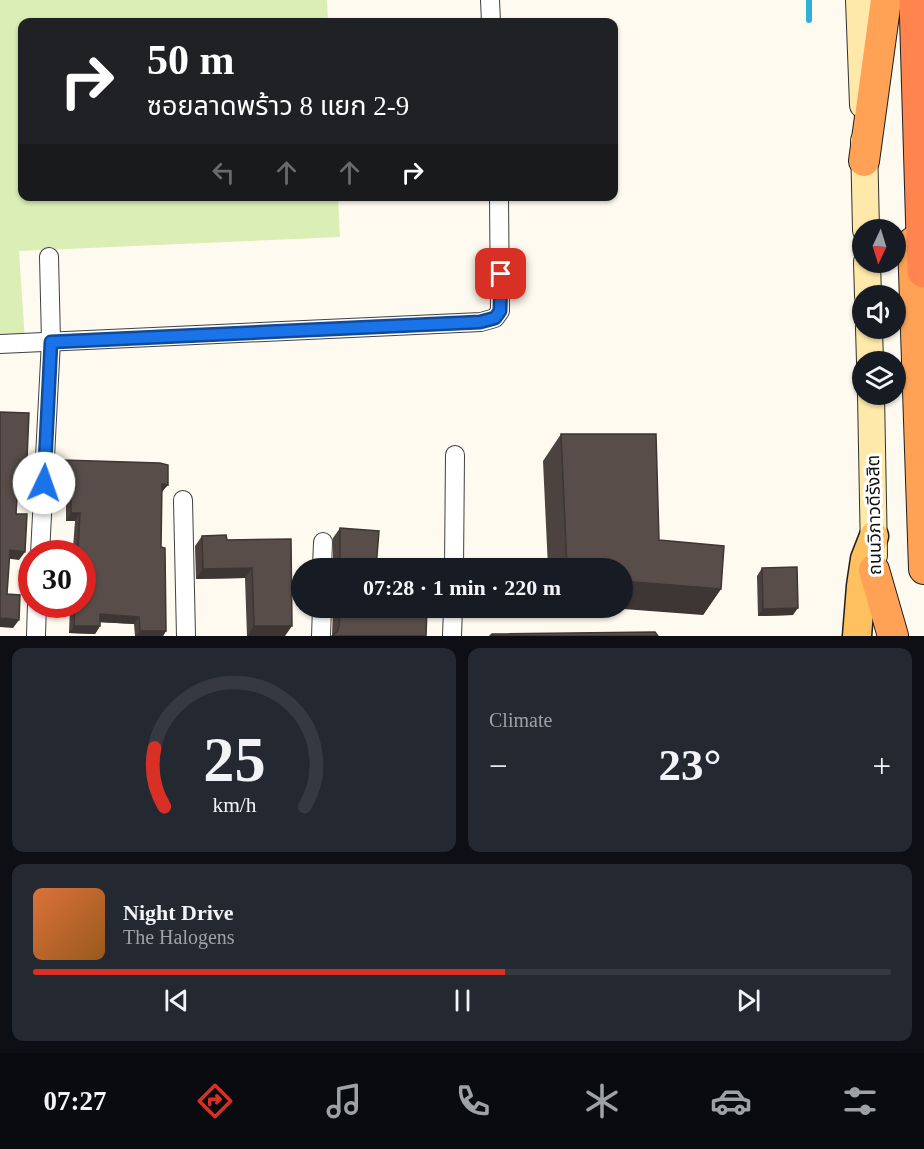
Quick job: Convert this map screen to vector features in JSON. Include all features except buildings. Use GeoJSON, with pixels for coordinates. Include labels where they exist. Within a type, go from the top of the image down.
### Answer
{"type":"FeatureCollection","features":[{"type":"Feature","properties":{"kind":"highway"},"geometry":{"type":"LineString","coordinates":[[864,161],[885,0]]}},
{"type":"Feature","properties":{"kind":"highway"},"geometry":{"type":"LineString","coordinates":[[905,0],[924,569]]}},
{"type":"Feature","properties":{"kind":"highway"},"geometry":{"type":"LineString","coordinates":[[916,0],[924,271]]}},
{"type":"Feature","properties":{"kind":"highway"},"geometry":{"type":"LineString","coordinates":[[874,570],[893,636]]}},
{"type":"Feature","properties":{"kind":"main road"},"geometry":{"type":"LineString","coordinates":[[859,0],[866,219]]}},
{"type":"Feature","properties":{"kind":"main road","name":"ถนนวิภาวดีรังสิต"},"geometry":{"type":"LineString","coordinates":[[871,405],[874,570],[880,636]]}},
{"type":"Feature","properties":{"kind":"main road"},"geometry":{"type":"LineString","coordinates":[[857,636],[865,559],[874,536]]}},
{"type":"Feature","properties":{"kind":"street"},"geometry":{"type":"LineString","coordinates":[[490,0],[491,18]]}},
{"type":"Feature","properties":{"kind":"street"},"geometry":{"type":"LineString","coordinates":[[0,344],[480,322],[495,318],[500,311],[500,201]]}},
{"type":"Feature","properties":{"kind":"street"},"geometry":{"type":"LineString","coordinates":[[41,540],[51,342],[49,257]]}},
{"type":"Feature","properties":{"kind":"street"},"geometry":{"type":"LineString","coordinates":[[454,558],[455,455]]}},
{"type":"Feature","properties":{"kind":"street"},"geometry":{"type":"LineString","coordinates":[[183,500],[186,636]]}},
{"type":"Feature","properties":{"kind":"street"},"geometry":{"type":"LineString","coordinates":[[322,542],[322,558]]}},
{"type":"Feature","properties":{"kind":"street"},"geometry":{"type":"LineString","coordinates":[[36,636],[37,618]]}},
{"type":"Feature","properties":{"kind":"street"},"geometry":{"type":"LineString","coordinates":[[321,636],[322,618]]}},
{"type":"Feature","properties":{"kind":"street"},"geometry":{"type":"LineString","coordinates":[[452,636],[453,618]]}},
{"type":"Feature","properties":{"kind":"green space"},"geometry":{"type":"Polygon","coordinates":[[[0,0],[327,0],[328,18],[18,18],[18,201],[338,201],[340,237],[19,251],[25,341],[0,342],[0,0]]]}},
{"type":"Feature","properties":{"kind":"waterway"},"geometry":{"type":"LineString","coordinates":[[809,0],[809,20]]}},
{"type":"Feature","properties":{"kind":"route"},"geometry":{"type":"LineString","coordinates":[[44,483],[51,342],[480,322],[495,318],[500,311],[501,274]]}}]}
